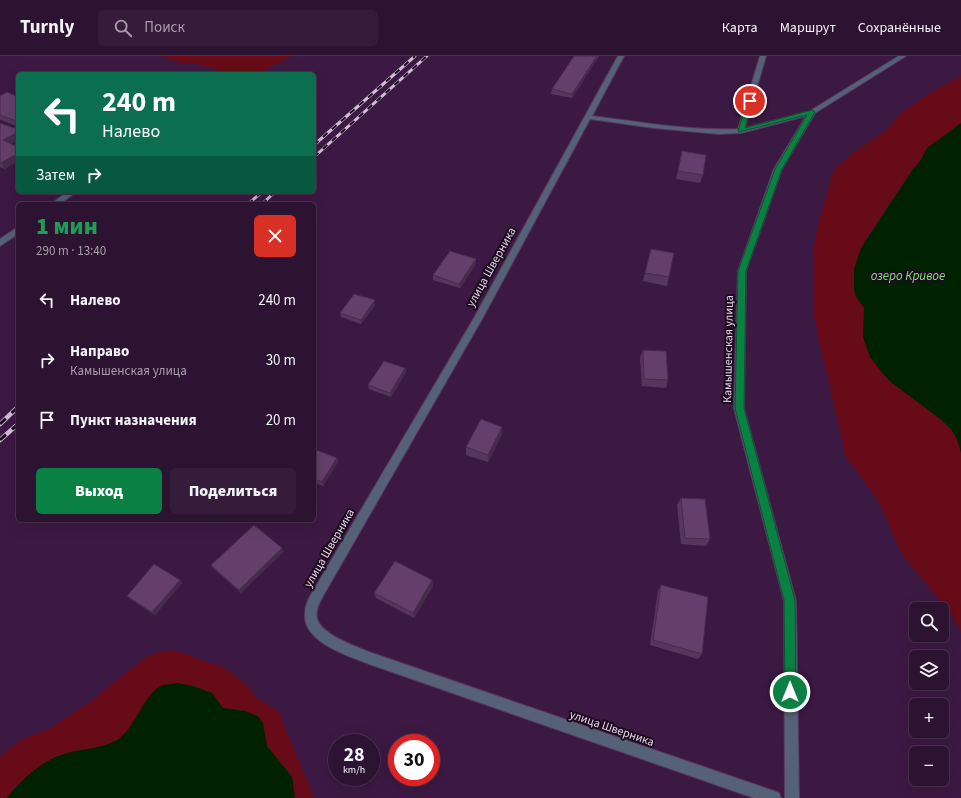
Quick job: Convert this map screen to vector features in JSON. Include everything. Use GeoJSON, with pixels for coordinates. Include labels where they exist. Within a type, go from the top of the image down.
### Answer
{"type":"FeatureCollection","features":[{"type":"Feature","properties":{"kind":"street","name":"улица Шверника"},"geometry":{"type":"LineString","coordinates":[[621,56],[478,319],[327,577],[314,603],[311,618],[317,631],[335,643],[369,658],[774,798]]}},
{"type":"Feature","properties":{"kind":"street"},"geometry":{"type":"LineString","coordinates":[[741,131],[763,56]]}},
{"type":"Feature","properties":{"kind":"street","name":"Камышенская улица"},"geometry":{"type":"LineString","coordinates":[[792,798],[790,600],[739,408],[742,271],[778,169],[812,112],[903,56]]}},
{"type":"Feature","properties":{"kind":"street"},"geometry":{"type":"LineString","coordinates":[[588,117],[706,132],[741,131],[812,112]]}},
{"type":"Feature","properties":{"kind":"street"},"geometry":{"type":"LineString","coordinates":[[58,202],[69,194]]}},
{"type":"Feature","properties":{"kind":"street"},"geometry":{"type":"LineString","coordinates":[[0,243],[16,231]]}},
{"type":"Feature","properties":{"kind":"shaded area"},"geometry":{"type":"Polygon","coordinates":[[[160,56],[291,56],[262,72],[224,72],[195,63],[181,63],[160,56]]]}},
{"type":"Feature","properties":{"kind":"shaded area"},"geometry":{"type":"Polygon","coordinates":[[[961,76],[961,123],[946,136],[930,145],[924,152],[920,161],[868,236],[858,255],[854,269],[854,289],[856,296],[864,308],[863,337],[883,374],[892,383],[939,418],[951,429],[957,439],[961,453],[961,632],[949,612],[949,602],[941,602],[902,554],[878,500],[846,457],[814,318],[813,252],[817,229],[832,176],[836,168],[854,152],[885,131],[903,111],[938,88],[961,76]]]}},
{"type":"Feature","properties":{"kind":"shaded area"},"geometry":{"type":"Polygon","coordinates":[[[174,650],[227,669],[248,686],[255,697],[279,712],[314,798],[295,798],[292,777],[267,746],[263,723],[245,711],[223,708],[212,693],[156,689],[141,709],[126,734],[118,740],[102,747],[61,755],[15,787],[7,798],[0,798],[0,756],[21,740],[52,727],[87,704],[145,658],[159,652],[174,650]]]}},
{"type":"Feature","properties":{"kind":"water","name":"озеро Кривое"},"geometry":{"type":"Polygon","coordinates":[[[961,123],[961,453],[957,439],[951,429],[939,418],[892,383],[870,357],[863,337],[864,308],[856,297],[854,289],[854,269],[861,248],[913,169],[920,161],[927,148],[961,123]]]}},
{"type":"Feature","properties":{"kind":"water"},"geometry":{"type":"Polygon","coordinates":[[[178,683],[193,686],[212,693],[223,708],[245,711],[258,716],[263,723],[267,746],[292,777],[295,798],[7,798],[31,773],[53,758],[68,753],[103,746],[117,740],[129,728],[150,695],[156,689],[163,685],[178,683]]]}},
{"type":"Feature","properties":{"kind":"building"},"geometry":{"type":"Polygon","coordinates":[[[574,56],[597,56],[572,94],[552,89],[574,56]]]}},
{"type":"Feature","properties":{"kind":"building"},"geometry":{"type":"Polygon","coordinates":[[[7,92],[16,96],[16,121],[0,115],[0,96],[7,92]]]}},
{"type":"Feature","properties":{"kind":"building"},"geometry":{"type":"Polygon","coordinates":[[[0,123],[14,128],[16,127],[16,133],[3,140],[16,146],[16,154],[0,163],[0,123]]]}},
{"type":"Feature","properties":{"kind":"building"},"geometry":{"type":"Polygon","coordinates":[[[682,151],[706,155],[703,175],[678,171],[682,151]]]}},
{"type":"Feature","properties":{"kind":"building"},"geometry":{"type":"Polygon","coordinates":[[[651,249],[674,253],[669,277],[645,273],[651,249]]]}},
{"type":"Feature","properties":{"kind":"building"},"geometry":{"type":"Polygon","coordinates":[[[450,251],[476,259],[459,284],[433,275],[450,251]]]}},
{"type":"Feature","properties":{"kind":"building"},"geometry":{"type":"Polygon","coordinates":[[[354,294],[375,300],[361,320],[340,313],[354,294]]]}},
{"type":"Feature","properties":{"kind":"building"},"geometry":{"type":"Polygon","coordinates":[[[643,350],[666,351],[668,380],[644,379],[643,350]]]}},
{"type":"Feature","properties":{"kind":"building"},"geometry":{"type":"Polygon","coordinates":[[[384,361],[405,368],[390,393],[368,385],[384,361]]]}},
{"type":"Feature","properties":{"kind":"building"},"geometry":{"type":"Polygon","coordinates":[[[481,419],[502,427],[488,455],[466,447],[481,419]]]}},
{"type":"Feature","properties":{"kind":"building"},"geometry":{"type":"Polygon","coordinates":[[[316,450],[337,458],[322,482],[316,480],[316,450]]]}},
{"type":"Feature","properties":{"kind":"building"},"geometry":{"type":"Polygon","coordinates":[[[681,498],[705,499],[710,539],[685,538],[681,498]]]}},
{"type":"Feature","properties":{"kind":"building"},"geometry":{"type":"Polygon","coordinates":[[[254,525],[282,548],[239,590],[211,565],[254,525]]]}},
{"type":"Feature","properties":{"kind":"building"},"geometry":{"type":"Polygon","coordinates":[[[395,561],[432,580],[413,613],[374,593],[395,561]]]}},
{"type":"Feature","properties":{"kind":"building"},"geometry":{"type":"Polygon","coordinates":[[[154,564],[180,580],[152,612],[127,596],[154,564]]]}},
{"type":"Feature","properties":{"kind":"building"},"geometry":{"type":"Polygon","coordinates":[[[661,585],[708,597],[702,654],[653,640],[661,585]]]}},
{"type":"Feature","properties":{"kind":"railway"},"geometry":{"type":"LineString","coordinates":[[316,143],[415,56]]}},
{"type":"Feature","properties":{"kind":"railway"},"geometry":{"type":"LineString","coordinates":[[316,155],[427,56]]}},
{"type":"Feature","properties":{"kind":"railway"},"geometry":{"type":"LineString","coordinates":[[250,202],[260,194]]}},
{"type":"Feature","properties":{"kind":"railway"},"geometry":{"type":"LineString","coordinates":[[264,202],[273,194]]}},
{"type":"Feature","properties":{"kind":"railway"},"geometry":{"type":"LineString","coordinates":[[0,424],[16,409]]}},
{"type":"Feature","properties":{"kind":"railway"},"geometry":{"type":"LineString","coordinates":[[0,440],[16,426]]}},
{"type":"Feature","properties":{"kind":"route"},"geometry":{"type":"LineString","coordinates":[[750,101],[741,131],[812,112],[778,169],[742,271],[739,408],[790,600],[790,692]]}}]}
